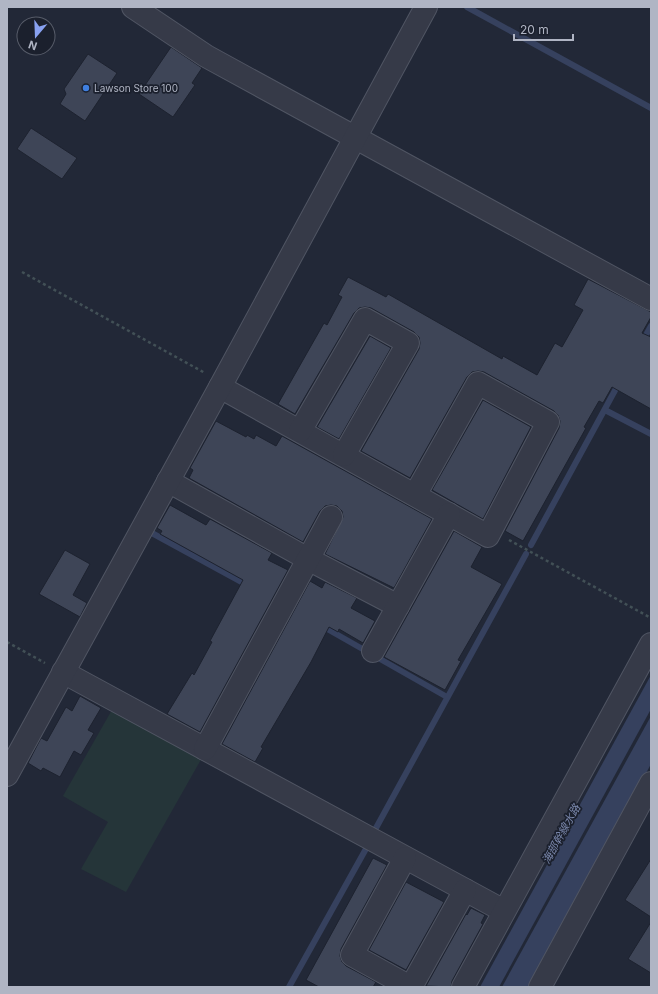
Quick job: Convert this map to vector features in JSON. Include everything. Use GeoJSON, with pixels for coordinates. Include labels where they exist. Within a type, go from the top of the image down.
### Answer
{"type":"FeatureCollection","features":[{"type":"Feature","properties":{"kind":"street"},"geometry":{"type":"LineString","coordinates":[[133,7],[206,56],[651,299]]}},
{"type":"Feature","properties":{"kind":"street"},"geometry":{"type":"LineString","coordinates":[[7,775],[426,7]]}},
{"type":"Feature","properties":{"kind":"street"},"geometry":{"type":"LineString","coordinates":[[300,431],[365,319],[408,343],[344,455]]}},
{"type":"Feature","properties":{"kind":"street"},"geometry":{"type":"LineString","coordinates":[[220,387],[488,536],[548,422],[478,382],[415,495]]}},
{"type":"Feature","properties":{"kind":"street"},"geometry":{"type":"LineString","coordinates":[[168,481],[308,559],[398,606]]}},
{"type":"Feature","properties":{"kind":"street"},"geometry":{"type":"LineString","coordinates":[[373,651],[449,514]]}},
{"type":"Feature","properties":{"kind":"street"},"geometry":{"type":"LineString","coordinates":[[206,749],[331,517]]}},
{"type":"Feature","properties":{"kind":"street"},"geometry":{"type":"LineString","coordinates":[[463,987],[651,644]]}},
{"type":"Feature","properties":{"kind":"street"},"geometry":{"type":"LineString","coordinates":[[63,672],[504,911]]}},
{"type":"Feature","properties":{"kind":"street"},"geometry":{"type":"LineString","coordinates":[[540,987],[651,783]]}},
{"type":"Feature","properties":{"kind":"street"},"geometry":{"type":"LineString","coordinates":[[405,858],[352,954],[411,987],[465,890]]}},
{"type":"Feature","properties":{"kind":"path"},"geometry":{"type":"LineString","coordinates":[[22,272],[211,376],[220,387]]}},
{"type":"Feature","properties":{"kind":"path"},"geometry":{"type":"LineString","coordinates":[[491,530],[651,618]]}},
{"type":"Feature","properties":{"kind":"path"},"geometry":{"type":"LineString","coordinates":[[7,642],[63,672]]}},
{"type":"Feature","properties":{"kind":"shaded area"},"geometry":{"type":"Polygon","coordinates":[[[113,708],[203,756],[126,892],[81,869],[108,822],[63,796],[113,708]]]}},
{"type":"Feature","properties":{"kind":"water"},"geometry":{"type":"Polygon","coordinates":[[[651,675],[651,709],[499,987],[480,987],[651,675]]]}},
{"type":"Feature","properties":{"kind":"water"},"geometry":{"type":"Polygon","coordinates":[[[651,716],[651,764],[530,987],[502,987],[651,716]]]}},
{"type":"Feature","properties":{"kind":"building"},"geometry":{"type":"Polygon","coordinates":[[[171,47],[202,68],[192,83],[195,85],[173,117],[139,94],[171,47]]]}},
{"type":"Feature","properties":{"kind":"building","name":"Lawson Store 100"},"geometry":{"type":"Polygon","coordinates":[[[88,54],[117,73],[85,121],[60,104],[66,94],[64,89],[88,54]]]}},
{"type":"Feature","properties":{"kind":"building"},"geometry":{"type":"Polygon","coordinates":[[[31,128],[77,158],[62,179],[17,149],[31,128]]]}},
{"type":"Feature","properties":{"kind":"building"},"geometry":{"type":"Polygon","coordinates":[[[348,277],[386,297],[388,294],[502,359],[503,356],[537,375],[555,343],[562,347],[583,310],[574,305],[588,279],[651,312],[651,317],[642,333],[651,337],[651,409],[612,387],[603,403],[599,401],[584,427],[586,428],[523,541],[505,531],[559,428],[560,421],[558,415],[554,411],[484,372],[472,372],[467,377],[410,478],[361,451],[419,349],[419,337],[414,332],[371,308],[359,308],[354,313],[295,414],[278,404],[324,323],[327,325],[342,297],[338,295],[348,277]]]}},
{"type":"Feature","properties":{"kind":"building"},"geometry":{"type":"Polygon","coordinates":[[[370,336],[391,348],[339,439],[317,427],[370,336]]]}},
{"type":"Feature","properties":{"kind":"building"},"geometry":{"type":"Polygon","coordinates":[[[483,400],[531,427],[483,519],[432,490],[483,400]]]}},
{"type":"Feature","properties":{"kind":"building"},"geometry":{"type":"Polygon","coordinates":[[[216,421],[246,437],[247,435],[254,439],[256,435],[276,446],[282,436],[432,519],[394,588],[325,554],[343,517],[342,511],[337,506],[325,506],[320,511],[303,542],[189,478],[193,470],[190,468],[216,421]]]}},
{"type":"Feature","properties":{"kind":"building"},"geometry":{"type":"Polygon","coordinates":[[[170,505],[206,525],[210,519],[272,553],[268,560],[288,570],[200,732],[167,714],[192,673],[194,675],[212,642],[210,641],[243,580],[160,534],[162,531],[157,528],[170,505]]]}},
{"type":"Feature","properties":{"kind":"building"},"geometry":{"type":"Polygon","coordinates":[[[454,531],[482,547],[471,567],[502,584],[458,660],[461,661],[445,690],[384,657],[454,531]]]}},
{"type":"Feature","properties":{"kind":"building"},"geometry":{"type":"Polygon","coordinates":[[[65,550],[90,564],[73,595],[87,603],[80,617],[39,594],[65,550]]]}},
{"type":"Feature","properties":{"kind":"building"},"geometry":{"type":"Polygon","coordinates":[[[310,581],[322,588],[325,582],[357,598],[351,608],[375,621],[363,643],[339,629],[338,632],[329,627],[311,662],[261,747],[263,748],[255,762],[222,744],[310,581]]]}},
{"type":"Feature","properties":{"kind":"building"},"geometry":{"type":"Polygon","coordinates":[[[80,696],[101,708],[88,730],[94,733],[81,755],[74,751],[60,777],[43,768],[41,771],[28,763],[41,738],[47,741],[66,707],[72,711],[80,696]]]}},
{"type":"Feature","properties":{"kind":"building"},"geometry":{"type":"Polygon","coordinates":[[[373,858],[387,865],[341,949],[340,956],[342,962],[346,966],[376,982],[373,987],[319,987],[306,980],[373,858]]]}},
{"type":"Feature","properties":{"kind":"building"},"geometry":{"type":"Polygon","coordinates":[[[651,859],[651,917],[625,900],[651,859]]]}},
{"type":"Feature","properties":{"kind":"building"},"geometry":{"type":"Polygon","coordinates":[[[406,882],[444,902],[406,970],[369,950],[406,882]]]}},
{"type":"Feature","properties":{"kind":"building"},"geometry":{"type":"Polygon","coordinates":[[[471,908],[485,915],[481,923],[483,924],[452,981],[451,987],[426,986],[466,914],[467,915],[471,908]]]}},
{"type":"Feature","properties":{"kind":"building"},"geometry":{"type":"Polygon","coordinates":[[[651,922],[651,973],[628,959],[651,922]]]}},
{"type":"Feature","properties":{"kind":"waterway"},"geometry":{"type":"LineString","coordinates":[[467,7],[651,108]]}},
{"type":"Feature","properties":{"kind":"waterway"},"geometry":{"type":"LineString","coordinates":[[642,342],[651,326]]}},
{"type":"Feature","properties":{"kind":"waterway"},"geometry":{"type":"LineString","coordinates":[[531,545],[619,383]]}},
{"type":"Feature","properties":{"kind":"waterway"},"geometry":{"type":"LineString","coordinates":[[605,410],[651,434]]}},
{"type":"Feature","properties":{"kind":"waterway"},"geometry":{"type":"LineString","coordinates":[[150,532],[249,586]]}},
{"type":"Feature","properties":{"kind":"waterway"},"geometry":{"type":"LineString","coordinates":[[376,828],[526,554]]}},
{"type":"Feature","properties":{"kind":"waterway"},"geometry":{"type":"LineString","coordinates":[[322,626],[447,697]]}},
{"type":"Feature","properties":{"kind":"waterway"},"geometry":{"type":"LineString","coordinates":[[289,987],[367,847]]}},
{"type":"Feature","properties":{"kind":"place","name":"Lawson Store 100"},"geometry":{"type":"Point","coordinates":[86,88]}},
{"type":"Feature","properties":{"kind":"water label","name":"海部幹線水路"},"geometry":{"type":"Point","coordinates":[561,834]}}]}
